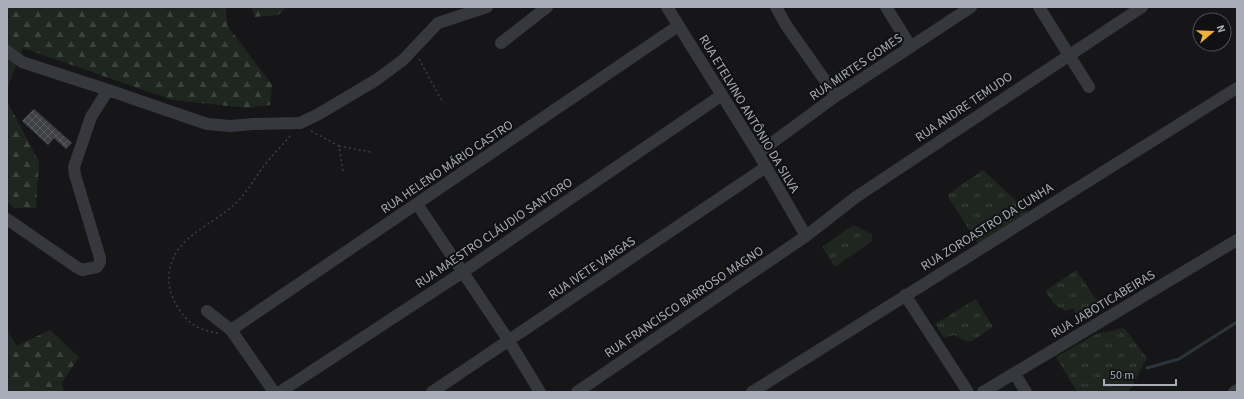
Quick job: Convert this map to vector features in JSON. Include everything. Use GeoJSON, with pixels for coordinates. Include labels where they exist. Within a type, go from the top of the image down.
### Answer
{"type":"FeatureCollection","features":[{"type":"Feature","properties":{"kind":"street"},"geometry":{"type":"LineString","coordinates":[[7,51],[22,62],[207,124],[230,126],[300,123],[376,80],[414,50],[438,23],[488,7]]}},
{"type":"Feature","properties":{"kind":"street"},"geometry":{"type":"LineString","coordinates":[[501,43],[547,7]]}},
{"type":"Feature","properties":{"kind":"street","name":"RUA ETELVINO ANTÔNIO DA SILVA"},"geometry":{"type":"LineString","coordinates":[[667,7],[758,153],[806,236]]}},
{"type":"Feature","properties":{"kind":"street"},"geometry":{"type":"LineString","coordinates":[[776,7],[786,25],[836,96]]}},
{"type":"Feature","properties":{"kind":"street"},"geometry":{"type":"LineString","coordinates":[[886,7],[911,47]]}},
{"type":"Feature","properties":{"kind":"street","name":"RUA MIRTES GOMES"},"geometry":{"type":"LineString","coordinates":[[758,153],[836,96],[971,7]]}},
{"type":"Feature","properties":{"kind":"street"},"geometry":{"type":"LineString","coordinates":[[1039,7],[1090,87]]}},
{"type":"Feature","properties":{"kind":"street","name":"RUA ANDRE TEMUDO"},"geometry":{"type":"LineString","coordinates":[[806,236],[856,197],[1069,54],[1142,7]]}},
{"type":"Feature","properties":{"kind":"street","name":"RUA HELENO MÁRIO CASTRO"},"geometry":{"type":"LineString","coordinates":[[231,330],[678,26]]}},
{"type":"Feature","properties":{"kind":"street","name":"RUA ZOROASTRO DA CUNHA"},"geometry":{"type":"LineString","coordinates":[[752,392],[1237,88]]}},
{"type":"Feature","properties":{"kind":"street"},"geometry":{"type":"LineString","coordinates":[[7,219],[82,270],[97,267],[100,262],[100,258],[75,175],[74,167],[92,116],[108,90]]}},
{"type":"Feature","properties":{"kind":"street","name":"RUA MAESTRO CLÁUDIO SANTORO"},"geometry":{"type":"LineString","coordinates":[[280,392],[463,272],[722,95]]}},
{"type":"Feature","properties":{"kind":"street","name":"RUA IVETE VARGAS"},"geometry":{"type":"LineString","coordinates":[[432,392],[766,167]]}},
{"type":"Feature","properties":{"kind":"street"},"geometry":{"type":"LineString","coordinates":[[417,204],[509,341],[540,392]]}},
{"type":"Feature","properties":{"kind":"street","name":"RUA FRANCISCO BARROSO MAGNO"},"geometry":{"type":"LineString","coordinates":[[577,392],[806,236]]}},
{"type":"Feature","properties":{"kind":"street","name":"RUA JABOTICABEIRAS"},"geometry":{"type":"LineString","coordinates":[[984,392],[1237,240]]}},
{"type":"Feature","properties":{"kind":"street"},"geometry":{"type":"LineString","coordinates":[[905,295],[968,392]]}},
{"type":"Feature","properties":{"kind":"street"},"geometry":{"type":"LineString","coordinates":[[207,310],[231,330],[274,392]]}},
{"type":"Feature","properties":{"kind":"street"},"geometry":{"type":"LineString","coordinates":[[1014,373],[1026,392]]}},
{"type":"Feature","properties":{"kind":"path"},"geometry":{"type":"LineString","coordinates":[[414,50],[443,103]]}},
{"type":"Feature","properties":{"kind":"path"},"geometry":{"type":"LineString","coordinates":[[231,330],[222,333],[206,331],[195,326],[182,316],[172,297],[169,277],[172,258],[182,244],[238,201],[264,165],[300,123],[340,146],[371,152]]}},
{"type":"Feature","properties":{"kind":"path"},"geometry":{"type":"LineString","coordinates":[[340,146],[343,172]]}},
{"type":"Feature","properties":{"kind":"green space"},"geometry":{"type":"Polygon","coordinates":[[[7,7],[226,7],[227,25],[272,85],[270,105],[247,108],[172,100],[23,48],[7,89],[7,7]]]}},
{"type":"Feature","properties":{"kind":"green space"},"geometry":{"type":"Polygon","coordinates":[[[251,7],[287,7],[278,15],[255,17],[251,7]]]}},
{"type":"Feature","properties":{"kind":"green space"},"geometry":{"type":"Polygon","coordinates":[[[7,101],[39,162],[36,208],[14,208],[7,201],[7,101]]]}},
{"type":"Feature","properties":{"kind":"green space"},"geometry":{"type":"Polygon","coordinates":[[[983,170],[1028,212],[978,244],[947,195],[983,170]]]}},
{"type":"Feature","properties":{"kind":"green space"},"geometry":{"type":"Polygon","coordinates":[[[853,225],[872,234],[872,241],[835,267],[822,247],[853,225]]]}},
{"type":"Feature","properties":{"kind":"green space"},"geometry":{"type":"Polygon","coordinates":[[[1076,270],[1100,305],[1090,312],[1082,325],[1073,308],[1066,311],[1055,305],[1045,291],[1076,270]]]}},
{"type":"Feature","properties":{"kind":"green space"},"geometry":{"type":"Polygon","coordinates":[[[976,299],[993,327],[972,341],[966,341],[954,335],[944,338],[935,324],[976,299]]]}},
{"type":"Feature","properties":{"kind":"green space"},"geometry":{"type":"Polygon","coordinates":[[[1124,328],[1147,358],[1129,392],[1077,392],[1056,357],[1096,334],[1124,328]]]}},
{"type":"Feature","properties":{"kind":"green space"},"geometry":{"type":"Polygon","coordinates":[[[7,330],[17,346],[50,330],[79,357],[62,383],[64,392],[7,392],[7,330]]]}},
{"type":"Feature","properties":{"kind":"building"},"geometry":{"type":"Polygon","coordinates":[[[34,109],[72,143],[66,149],[54,138],[48,145],[22,121],[34,109]]]}},
{"type":"Feature","properties":{"kind":"waterway"},"geometry":{"type":"LineString","coordinates":[[1147,368],[1179,359],[1237,322]]}}]}
